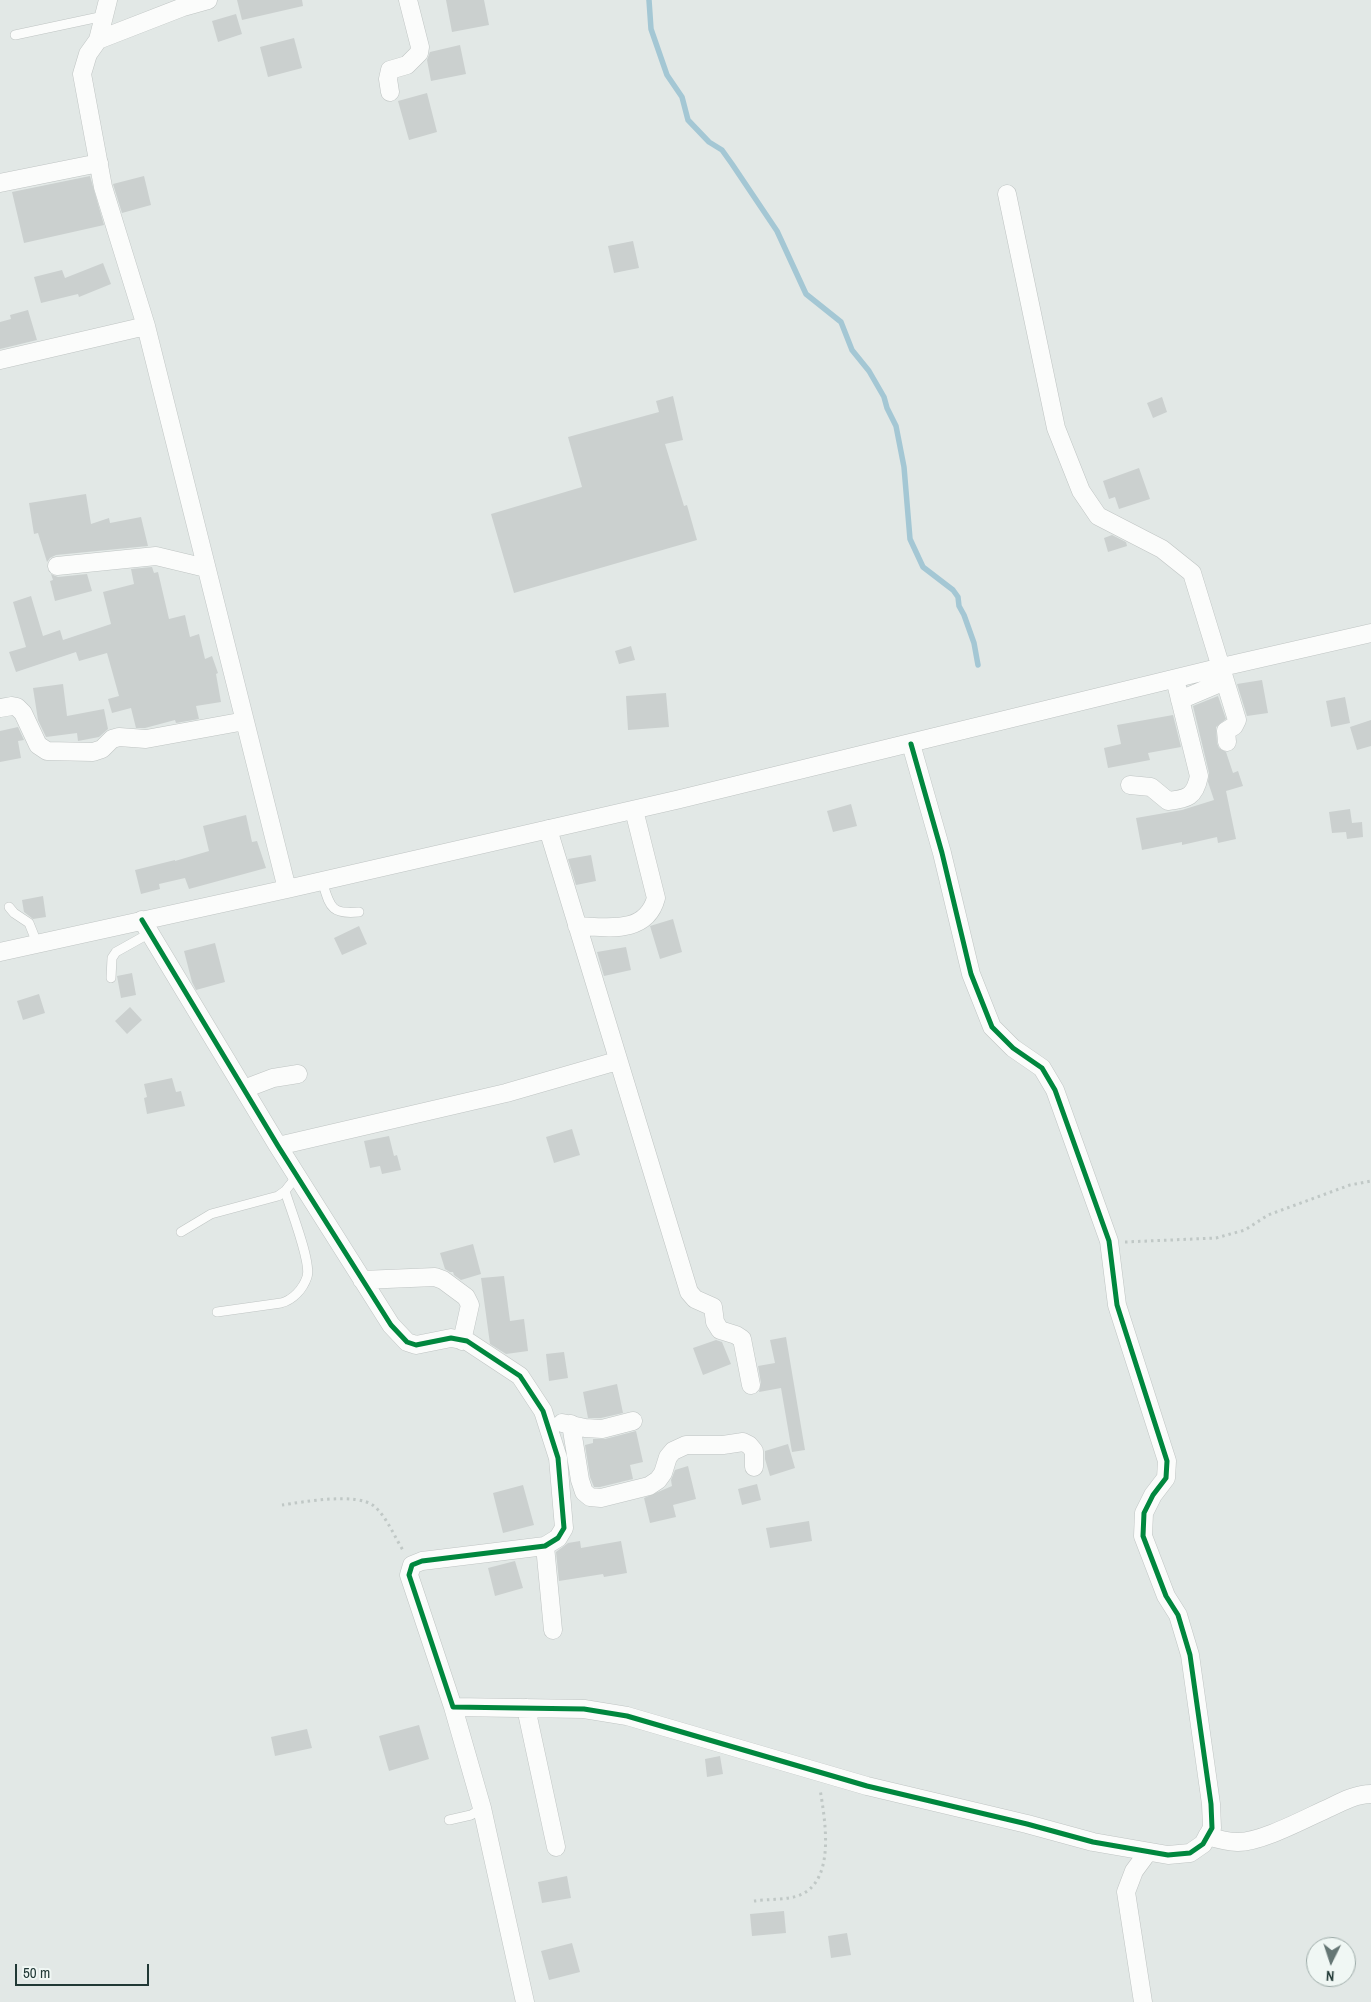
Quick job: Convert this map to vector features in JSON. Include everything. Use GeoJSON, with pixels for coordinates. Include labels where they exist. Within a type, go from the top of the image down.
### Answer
{"type":"FeatureCollection","features":[{"type":"Feature","properties":{"kind":"street"},"geometry":{"type":"LineString","coordinates":[[98,40],[183,6],[208,0]]}},
{"type":"Feature","properties":{"kind":"street"},"geometry":{"type":"LineString","coordinates":[[390,92],[388,79],[390,70],[407,64],[419,53],[420,47],[408,0]]}},
{"type":"Feature","properties":{"kind":"street"},"geometry":{"type":"LineString","coordinates":[[106,8],[98,40],[88,54],[82,74],[104,187],[146,326],[287,889]]}},
{"type":"Feature","properties":{"kind":"street"},"geometry":{"type":"LineString","coordinates":[[0,183],[99,162]]}},
{"type":"Feature","properties":{"kind":"street"},"geometry":{"type":"LineString","coordinates":[[1007,194],[1056,428],[1081,490],[1098,516],[1162,550],[1192,573],[1237,720],[1234,726],[1226,731],[1227,742]]}},
{"type":"Feature","properties":{"kind":"street"},"geometry":{"type":"LineString","coordinates":[[0,360],[146,326]]}},
{"type":"Feature","properties":{"kind":"street"},"geometry":{"type":"LineString","coordinates":[[57,566],[156,556],[206,568]]}},
{"type":"Feature","properties":{"kind":"street"},"geometry":{"type":"LineString","coordinates":[[0,952],[37,943],[146,926],[287,889],[634,810],[911,744],[1175,678],[1223,674],[1371,633]]}},
{"type":"Feature","properties":{"kind":"street"},"geometry":{"type":"LineString","coordinates":[[1180,700],[1223,674]]}},
{"type":"Feature","properties":{"kind":"street"},"geometry":{"type":"LineString","coordinates":[[1130,786],[1151,787],[1168,800],[1182,799],[1193,793],[1197,787],[1199,776],[1175,678]]}},
{"type":"Feature","properties":{"kind":"street"},"geometry":{"type":"LineString","coordinates":[[0,708],[12,706],[17,707],[23,712],[38,745],[47,751],[93,752],[102,749],[112,739],[119,737],[146,738],[245,721]]}},
{"type":"Feature","properties":{"kind":"street"},"geometry":{"type":"LineString","coordinates":[[453,1707],[584,1709],[627,1716],[867,1786],[1027,1824],[1093,1842],[1168,1856],[1190,1853],[1203,1844],[1212,1828],[1211,1804],[1190,1656],[1178,1615],[1166,1596],[1143,1536],[1144,1512],[1153,1495],[1166,1478],[1167,1461],[1117,1305],[1109,1241],[1055,1090],[1042,1068],[1012,1048],[992,1028],[971,974],[942,853],[911,744]]}},
{"type":"Feature","properties":{"kind":"street"},"geometry":{"type":"LineString","coordinates":[[577,926],[623,928],[639,922],[647,916],[654,906],[656,898],[634,810]]}},
{"type":"Feature","properties":{"kind":"street"},"geometry":{"type":"LineString","coordinates":[[548,829],[617,1061],[689,1292],[695,1299],[712,1306],[715,1322],[720,1330],[742,1339],[751,1385]]}},
{"type":"Feature","properties":{"kind":"street"},"geometry":{"type":"LineString","coordinates":[[146,926],[278,1146],[391,1325],[407,1342],[416,1345],[451,1338],[468,1342],[520,1376],[543,1411],[558,1458],[564,1528],[558,1538],[545,1546],[422,1561],[412,1566],[409,1575],[453,1707],[482,1808],[525,2002]]}},
{"type":"Feature","properties":{"kind":"street"},"geometry":{"type":"LineString","coordinates":[[278,1146],[506,1093],[617,1061]]}},
{"type":"Feature","properties":{"kind":"street"},"geometry":{"type":"LineString","coordinates":[[244,1089],[273,1078],[298,1074]]}},
{"type":"Feature","properties":{"kind":"street"},"geometry":{"type":"LineString","coordinates":[[362,1280],[435,1277],[443,1280],[466,1297],[470,1305],[462,1340]]}},
{"type":"Feature","properties":{"kind":"street"},"geometry":{"type":"LineString","coordinates":[[546,1422],[602,1429],[633,1421]]}},
{"type":"Feature","properties":{"kind":"street"},"geometry":{"type":"LineString","coordinates":[[571,1424],[580,1480],[584,1492],[590,1498],[600,1498],[649,1486],[658,1480],[663,1473],[668,1457],[673,1451],[686,1445],[723,1445],[743,1442],[749,1445],[754,1452],[754,1467]]}},
{"type":"Feature","properties":{"kind":"street"},"geometry":{"type":"LineString","coordinates":[[545,1546],[553,1630]]}},
{"type":"Feature","properties":{"kind":"street"},"geometry":{"type":"LineString","coordinates":[[526,1708],[556,1847]]}},
{"type":"Feature","properties":{"kind":"street"},"geometry":{"type":"LineString","coordinates":[[1207,1836],[1224,1841],[1239,1842],[1252,1840],[1281,1830],[1346,1800],[1371,1794]]}},
{"type":"Feature","properties":{"kind":"street"},"geometry":{"type":"LineString","coordinates":[[1142,2002],[1126,1892],[1134,1870],[1148,1852]]}},
{"type":"Feature","properties":{"kind":"lane"},"geometry":{"type":"LineString","coordinates":[[15,35],[106,8]]}},
{"type":"Feature","properties":{"kind":"lane"},"geometry":{"type":"LineString","coordinates":[[322,881],[328,901],[336,910],[344,913],[359,912]]}},
{"type":"Feature","properties":{"kind":"lane"},"geometry":{"type":"LineString","coordinates":[[9,907],[14,914],[30,923],[37,943]]}},
{"type":"Feature","properties":{"kind":"lane"},"geometry":{"type":"LineString","coordinates":[[111,978],[112,958],[116,952],[146,926]]}},
{"type":"Feature","properties":{"kind":"lane"},"geometry":{"type":"LineString","coordinates":[[181,1232],[212,1214],[278,1196],[285,1191],[297,1176]]}},
{"type":"Feature","properties":{"kind":"lane"},"geometry":{"type":"LineString","coordinates":[[217,1312],[291,1300],[308,1276],[307,1259],[285,1191]]}},
{"type":"Feature","properties":{"kind":"lane"},"geometry":{"type":"LineString","coordinates":[[449,1820],[471,1815],[482,1808]]}},
{"type":"Feature","properties":{"kind":"path"},"geometry":{"type":"LineString","coordinates":[[1109,1241],[1141,1242],[1216,1238],[1245,1230],[1268,1215],[1350,1185],[1371,1181]]}},
{"type":"Feature","properties":{"kind":"path"},"geometry":{"type":"LineString","coordinates":[[282,1505],[335,1498],[366,1501],[375,1507],[386,1522],[412,1566]]}},
{"type":"Feature","properties":{"kind":"path"},"geometry":{"type":"LineString","coordinates":[[754,1901],[798,1896],[813,1888],[820,1873],[825,1851],[826,1826],[818,1772]]}},
{"type":"Feature","properties":{"kind":"building"},"geometry":{"type":"Polygon","coordinates":[[[237,0],[302,0],[303,6],[242,20],[237,0]]]}},
{"type":"Feature","properties":{"kind":"building"},"geometry":{"type":"Polygon","coordinates":[[[446,0],[484,0],[489,25],[452,32],[446,0]]]}},
{"type":"Feature","properties":{"kind":"building"},"geometry":{"type":"Polygon","coordinates":[[[236,14],[242,34],[218,42],[212,21],[236,14]]]}},
{"type":"Feature","properties":{"kind":"building"},"geometry":{"type":"Polygon","coordinates":[[[294,38],[302,68],[268,77],[260,47],[294,38]]]}},
{"type":"Feature","properties":{"kind":"building"},"geometry":{"type":"Polygon","coordinates":[[[460,45],[466,74],[431,81],[427,60],[430,52],[460,45]]]}},
{"type":"Feature","properties":{"kind":"building"},"geometry":{"type":"Polygon","coordinates":[[[427,93],[437,132],[409,140],[398,101],[427,93]]]}},
{"type":"Feature","properties":{"kind":"building"},"geometry":{"type":"Polygon","coordinates":[[[90,176],[104,225],[24,243],[12,192],[90,176]]]}},
{"type":"Feature","properties":{"kind":"building"},"geometry":{"type":"Polygon","coordinates":[[[144,176],[151,205],[122,213],[113,184],[144,176]]]}},
{"type":"Feature","properties":{"kind":"building"},"geometry":{"type":"Polygon","coordinates":[[[633,241],[639,268],[614,273],[608,246],[633,241]]]}},
{"type":"Feature","properties":{"kind":"building"},"geometry":{"type":"Polygon","coordinates":[[[103,263],[111,284],[79,297],[78,294],[41,303],[34,277],[62,270],[65,278],[103,263]]]}},
{"type":"Feature","properties":{"kind":"building"},"geometry":{"type":"Polygon","coordinates":[[[28,310],[37,340],[0,349],[0,322],[11,319],[10,315],[28,310]]]}},
{"type":"Feature","properties":{"kind":"building"},"geometry":{"type":"Polygon","coordinates":[[[673,396],[683,440],[665,444],[684,506],[687,505],[697,540],[514,593],[491,514],[582,487],[568,437],[659,412],[656,401],[673,396]]]}},
{"type":"Feature","properties":{"kind":"building"},"geometry":{"type":"Polygon","coordinates":[[[1162,397],[1167,412],[1153,418],[1147,403],[1162,397]]]}},
{"type":"Feature","properties":{"kind":"building"},"geometry":{"type":"Polygon","coordinates":[[[1139,468],[1150,499],[1119,509],[1115,497],[1109,499],[1103,481],[1139,468]]]}},
{"type":"Feature","properties":{"kind":"building"},"geometry":{"type":"Polygon","coordinates":[[[86,494],[91,524],[109,518],[110,523],[141,517],[148,546],[56,555],[47,562],[38,533],[34,534],[29,503],[86,494]]]}},
{"type":"Feature","properties":{"kind":"building"},"geometry":{"type":"Polygon","coordinates":[[[1112,535],[1126,542],[1127,546],[1108,552],[1104,538],[1112,535]]]}},
{"type":"Feature","properties":{"kind":"building"},"geometry":{"type":"Polygon","coordinates":[[[152,567],[154,573],[158,572],[169,619],[185,615],[190,637],[199,634],[205,659],[212,656],[218,673],[216,674],[221,702],[196,706],[199,719],[176,723],[175,720],[145,728],[136,728],[131,708],[112,713],[108,699],[119,696],[107,653],[79,661],[76,652],[16,672],[9,652],[26,647],[13,602],[31,596],[43,636],[60,630],[63,640],[111,624],[103,592],[134,584],[131,569],[152,567]]]}},
{"type":"Feature","properties":{"kind":"building"},"geometry":{"type":"Polygon","coordinates":[[[51,574],[58,577],[87,574],[92,591],[55,601],[50,581],[53,580],[51,574]]]}},
{"type":"Feature","properties":{"kind":"building"},"geometry":{"type":"Polygon","coordinates":[[[631,646],[635,660],[619,664],[615,651],[631,646]]]}},
{"type":"Feature","properties":{"kind":"building"},"geometry":{"type":"Polygon","coordinates":[[[1262,680],[1268,713],[1247,716],[1237,684],[1262,680]]]}},
{"type":"Feature","properties":{"kind":"building"},"geometry":{"type":"Polygon","coordinates":[[[63,684],[67,716],[104,709],[108,729],[99,737],[78,741],[77,733],[46,737],[38,720],[33,688],[63,684]]]}},
{"type":"Feature","properties":{"kind":"building"},"geometry":{"type":"Polygon","coordinates":[[[666,693],[669,727],[628,730],[626,696],[666,693]]]}},
{"type":"Feature","properties":{"kind":"building"},"geometry":{"type":"Polygon","coordinates":[[[1218,696],[1226,719],[1216,727],[1217,743],[1219,748],[1226,752],[1233,773],[1238,771],[1243,786],[1226,791],[1236,839],[1218,843],[1217,837],[1182,845],[1182,842],[1142,850],[1136,818],[1182,810],[1214,800],[1208,782],[1209,773],[1193,706],[1218,696]]]}},
{"type":"Feature","properties":{"kind":"building"},"geometry":{"type":"Polygon","coordinates":[[[1345,697],[1350,723],[1331,727],[1326,701],[1345,697]]]}},
{"type":"Feature","properties":{"kind":"building"},"geometry":{"type":"Polygon","coordinates":[[[1173,715],[1181,747],[1148,753],[1150,760],[1108,768],[1104,748],[1121,744],[1117,725],[1173,715]]]}},
{"type":"Feature","properties":{"kind":"building"},"geometry":{"type":"Polygon","coordinates":[[[1371,720],[1371,746],[1357,750],[1350,727],[1371,720]]]}},
{"type":"Feature","properties":{"kind":"building"},"geometry":{"type":"Polygon","coordinates":[[[18,727],[24,740],[18,741],[21,758],[0,762],[0,731],[18,727]]]}},
{"type":"Feature","properties":{"kind":"building"},"geometry":{"type":"Polygon","coordinates":[[[851,804],[857,826],[833,832],[827,811],[851,804]]]}},
{"type":"Feature","properties":{"kind":"building"},"geometry":{"type":"Polygon","coordinates":[[[1350,809],[1352,823],[1362,822],[1363,837],[1347,839],[1346,832],[1332,833],[1329,812],[1350,809]]]}},
{"type":"Feature","properties":{"kind":"building"},"geometry":{"type":"Polygon","coordinates":[[[246,815],[252,842],[257,841],[266,868],[189,889],[185,878],[159,884],[160,889],[141,894],[135,870],[209,851],[203,826],[246,815]]]}},
{"type":"Feature","properties":{"kind":"building"},"geometry":{"type":"Polygon","coordinates":[[[591,855],[596,881],[576,885],[568,859],[591,855]]]}},
{"type":"Feature","properties":{"kind":"building"},"geometry":{"type":"Polygon","coordinates":[[[43,896],[46,917],[33,919],[24,912],[22,900],[43,896]]]}},
{"type":"Feature","properties":{"kind":"building"},"geometry":{"type":"Polygon","coordinates":[[[673,919],[682,952],[660,959],[650,926],[673,919]]]}},
{"type":"Feature","properties":{"kind":"building"},"geometry":{"type":"Polygon","coordinates":[[[359,926],[367,944],[342,955],[334,938],[359,926]]]}},
{"type":"Feature","properties":{"kind":"building"},"geometry":{"type":"Polygon","coordinates":[[[215,943],[225,982],[196,990],[184,951],[215,943]]]}},
{"type":"Feature","properties":{"kind":"building"},"geometry":{"type":"Polygon","coordinates":[[[626,947],[631,970],[604,976],[597,952],[626,947]]]}},
{"type":"Feature","properties":{"kind":"building"},"geometry":{"type":"Polygon","coordinates":[[[132,973],[136,995],[121,998],[117,976],[132,973]]]}},
{"type":"Feature","properties":{"kind":"building"},"geometry":{"type":"Polygon","coordinates":[[[39,994],[45,1013],[23,1020],[17,1001],[39,994]]]}},
{"type":"Feature","properties":{"kind":"building"},"geometry":{"type":"Polygon","coordinates":[[[130,1007],[142,1020],[127,1034],[115,1021],[130,1007]]]}},
{"type":"Feature","properties":{"kind":"building"},"geometry":{"type":"Polygon","coordinates":[[[172,1078],[176,1092],[181,1091],[185,1106],[147,1114],[144,1098],[147,1097],[144,1084],[172,1078]]]}},
{"type":"Feature","properties":{"kind":"building"},"geometry":{"type":"Polygon","coordinates":[[[572,1129],[580,1155],[554,1163],[546,1137],[572,1129]]]}},
{"type":"Feature","properties":{"kind":"building"},"geometry":{"type":"Polygon","coordinates":[[[389,1136],[394,1156],[397,1155],[401,1170],[382,1174],[380,1166],[370,1168],[364,1141],[389,1136]]]}},
{"type":"Feature","properties":{"kind":"building"},"geometry":{"type":"Polygon","coordinates":[[[473,1244],[481,1274],[461,1280],[453,1272],[445,1269],[440,1253],[473,1244]]]}},
{"type":"Feature","properties":{"kind":"building"},"geometry":{"type":"Polygon","coordinates":[[[504,1276],[510,1321],[524,1319],[528,1351],[506,1354],[490,1344],[481,1278],[504,1276]]]}},
{"type":"Feature","properties":{"kind":"building"},"geometry":{"type":"Polygon","coordinates":[[[786,1337],[805,1450],[792,1452],[781,1388],[759,1392],[761,1383],[758,1366],[775,1363],[770,1340],[786,1337]]]}},
{"type":"Feature","properties":{"kind":"building"},"geometry":{"type":"Polygon","coordinates":[[[716,1340],[722,1342],[731,1364],[703,1375],[693,1348],[716,1340]]]}},
{"type":"Feature","properties":{"kind":"building"},"geometry":{"type":"Polygon","coordinates":[[[564,1352],[568,1378],[549,1381],[546,1354],[564,1352]]]}},
{"type":"Feature","properties":{"kind":"building"},"geometry":{"type":"Polygon","coordinates":[[[617,1384],[623,1413],[601,1418],[588,1418],[583,1392],[617,1384]]]}},
{"type":"Feature","properties":{"kind":"building"},"geometry":{"type":"Polygon","coordinates":[[[636,1431],[643,1462],[630,1465],[633,1479],[594,1487],[590,1477],[585,1445],[593,1443],[593,1439],[605,1439],[636,1431]]]}},
{"type":"Feature","properties":{"kind":"building"},"geometry":{"type":"Polygon","coordinates":[[[788,1444],[795,1468],[770,1476],[765,1459],[765,1451],[788,1444]]]}},
{"type":"Feature","properties":{"kind":"building"},"geometry":{"type":"Polygon","coordinates":[[[688,1466],[696,1499],[673,1505],[676,1517],[650,1523],[644,1498],[672,1486],[671,1480],[675,1470],[688,1466]]]}},
{"type":"Feature","properties":{"kind":"building"},"geometry":{"type":"Polygon","coordinates":[[[757,1484],[761,1500],[742,1505],[738,1489],[757,1484]]]}},
{"type":"Feature","properties":{"kind":"building"},"geometry":{"type":"Polygon","coordinates":[[[523,1485],[534,1525],[503,1533],[493,1493],[523,1485]]]}},
{"type":"Feature","properties":{"kind":"building"},"geometry":{"type":"Polygon","coordinates":[[[809,1521],[812,1541],[770,1548],[766,1528],[809,1521]]]}},
{"type":"Feature","properties":{"kind":"building"},"geometry":{"type":"Polygon","coordinates":[[[580,1541],[581,1548],[621,1541],[627,1573],[604,1577],[603,1574],[559,1581],[556,1552],[568,1543],[580,1541]]]}},
{"type":"Feature","properties":{"kind":"building"},"geometry":{"type":"Polygon","coordinates":[[[515,1561],[523,1588],[495,1596],[488,1568],[515,1561]]]}},
{"type":"Feature","properties":{"kind":"building"},"geometry":{"type":"Polygon","coordinates":[[[419,1725],[429,1759],[389,1771],[379,1736],[419,1725]]]}},
{"type":"Feature","properties":{"kind":"building"},"geometry":{"type":"Polygon","coordinates":[[[307,1729],[312,1748],[275,1756],[271,1737],[307,1729]]]}},
{"type":"Feature","properties":{"kind":"building"},"geometry":{"type":"Polygon","coordinates":[[[720,1756],[723,1774],[707,1777],[705,1759],[720,1756]]]}},
{"type":"Feature","properties":{"kind":"building"},"geometry":{"type":"Polygon","coordinates":[[[567,1876],[571,1898],[542,1903],[538,1882],[567,1876]]]}},
{"type":"Feature","properties":{"kind":"building"},"geometry":{"type":"Polygon","coordinates":[[[784,1911],[786,1933],[752,1936],[750,1914],[784,1911]]]}},
{"type":"Feature","properties":{"kind":"building"},"geometry":{"type":"Polygon","coordinates":[[[847,1933],[851,1955],[831,1958],[828,1936],[847,1933]]]}},
{"type":"Feature","properties":{"kind":"building"},"geometry":{"type":"Polygon","coordinates":[[[572,1943],[580,1972],[549,1980],[541,1951],[572,1943]]]}},
{"type":"Feature","properties":{"kind":"waterway"},"geometry":{"type":"LineString","coordinates":[[649,0],[651,29],[667,75],[682,97],[688,120],[709,142],[722,150],[732,164],[777,231],[806,294],[841,322],[852,350],[869,371],[884,397],[896,426],[904,467],[910,539],[923,567],[953,590],[958,597],[959,606],[974,643],[978,665]]}},
{"type":"Feature","properties":{"kind":"cycle path"},"geometry":{"type":"LineString","coordinates":[[142,920],[278,1146],[391,1325],[407,1342],[416,1345],[451,1338],[467,1341],[520,1376],[543,1411],[558,1458],[564,1528],[558,1538],[545,1546],[422,1561],[412,1565],[409,1575],[453,1707],[584,1709],[627,1716],[867,1786],[1027,1824],[1093,1842],[1168,1855],[1190,1853],[1203,1844],[1212,1828],[1211,1804],[1190,1655],[1178,1615],[1166,1596],[1143,1536],[1144,1513],[1153,1495],[1166,1478],[1167,1461],[1117,1305],[1109,1241],[1055,1090],[1042,1068],[1013,1048],[992,1027],[971,974],[942,853],[911,744]]}}]}
